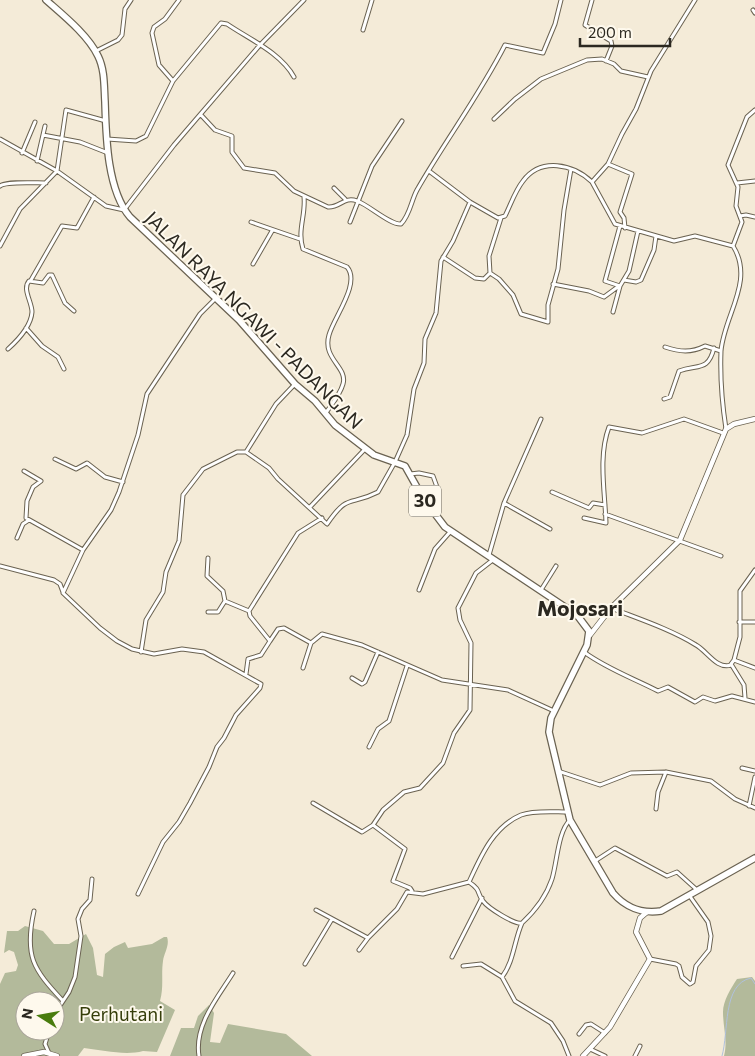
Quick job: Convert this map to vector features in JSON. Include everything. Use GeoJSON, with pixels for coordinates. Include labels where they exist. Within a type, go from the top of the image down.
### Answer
{"type":"FeatureCollection","features":[{"type":"Feature","properties":{"kind":"highway","name":"JALAN RAYA NGAWI - PADANGAN"},"geometry":{"type":"LineString","coordinates":[[46,0],[96,52],[103,72],[108,153],[119,198],[124,210],[251,333],[295,384],[315,401],[335,425],[376,456],[405,466],[423,498],[450,532],[492,557],[580,618],[588,627],[590,635]]}},
{"type":"Feature","properties":{"kind":"highway"},"geometry":{"type":"LineString","coordinates":[[590,635],[584,652],[554,711],[549,727],[570,820],[618,898],[628,906],[646,912],[665,909],[755,858]]}},
{"type":"Feature","properties":{"kind":"street"},"geometry":{"type":"LineString","coordinates":[[96,52],[120,38],[125,21],[124,10],[131,0]]}},
{"type":"Feature","properties":{"kind":"street"},"geometry":{"type":"LineString","coordinates":[[173,81],[159,65],[152,33],[154,27],[165,19],[179,0]]}},
{"type":"Feature","properties":{"kind":"street"},"geometry":{"type":"LineString","coordinates":[[0,139],[57,171],[106,206],[124,210],[174,145],[259,46],[304,0]]}},
{"type":"Feature","properties":{"kind":"street"},"geometry":{"type":"LineString","coordinates":[[363,30],[372,0]]}},
{"type":"Feature","properties":{"kind":"street"},"geometry":{"type":"LineString","coordinates":[[201,115],[216,130],[232,136],[232,152],[244,168],[275,174],[304,197],[331,208],[345,200],[359,201],[393,223],[401,224],[429,171],[488,78],[504,45],[541,53],[544,51],[561,0]]}},
{"type":"Feature","properties":{"kind":"street"},"geometry":{"type":"LineString","coordinates":[[592,0],[584,26],[611,41],[612,46],[606,61]]}},
{"type":"Feature","properties":{"kind":"street"},"geometry":{"type":"LineString","coordinates":[[592,182],[608,164],[648,77],[695,0]]}},
{"type":"Feature","properties":{"kind":"street"},"geometry":{"type":"LineString","coordinates":[[107,139],[136,141],[144,138],[173,81],[221,23],[227,24],[287,66],[294,77]]}},
{"type":"Feature","properties":{"kind":"street"},"geometry":{"type":"LineString","coordinates":[[494,119],[515,99],[542,79],[587,60],[606,61],[621,71],[648,77]]}},
{"type":"Feature","properties":{"kind":"street"},"geometry":{"type":"LineString","coordinates":[[0,246],[20,209],[57,171],[67,109],[106,121]]}},
{"type":"Feature","properties":{"kind":"street"},"geometry":{"type":"LineString","coordinates":[[590,635],[611,608],[680,540],[724,431],[721,398],[721,350],[740,281],[739,260],[733,246],[742,224],[736,206],[739,191],[728,163],[747,117],[755,110]]}},
{"type":"Feature","properties":{"kind":"street"},"geometry":{"type":"LineString","coordinates":[[350,222],[374,161],[402,121]]}},
{"type":"Feature","properties":{"kind":"street"},"geometry":{"type":"LineString","coordinates":[[22,153],[35,122]]}},
{"type":"Feature","properties":{"kind":"street"},"geometry":{"type":"LineString","coordinates":[[37,161],[45,126]]}},
{"type":"Feature","properties":{"kind":"street"},"geometry":{"type":"LineString","coordinates":[[42,135],[62,138],[108,153]]}},
{"type":"Feature","properties":{"kind":"street"},"geometry":{"type":"LineString","coordinates":[[443,257],[477,279],[484,279],[490,273],[489,256],[501,218],[505,216],[523,180],[532,172],[555,164],[572,169],[592,182],[612,221],[620,226],[677,241],[697,236],[733,246]]}},
{"type":"Feature","properties":{"kind":"street"},"geometry":{"type":"LineString","coordinates":[[608,164],[632,174],[620,212],[624,218],[625,228]]}},
{"type":"Feature","properties":{"kind":"street"},"geometry":{"type":"LineString","coordinates":[[490,273],[499,279],[513,295],[520,314],[546,323],[549,321],[548,305],[558,269],[564,210],[572,169]]}},
{"type":"Feature","properties":{"kind":"street"},"geometry":{"type":"LineString","coordinates":[[429,171],[491,216],[501,218]]}},
{"type":"Feature","properties":{"kind":"street"},"geometry":{"type":"LineString","coordinates":[[737,183],[755,181]]}},
{"type":"Feature","properties":{"kind":"street"},"geometry":{"type":"LineString","coordinates":[[0,186],[7,182],[31,185],[46,183]]}},
{"type":"Feature","properties":{"kind":"street"},"geometry":{"type":"LineString","coordinates":[[334,188],[345,200]]}},
{"type":"Feature","properties":{"kind":"street"},"geometry":{"type":"LineString","coordinates":[[8,349],[26,327],[32,311],[27,282],[31,280],[62,226],[77,228],[94,197]]}},
{"type":"Feature","properties":{"kind":"street"},"geometry":{"type":"LineString","coordinates":[[304,197],[300,239],[302,249],[347,267],[351,271],[350,289],[331,330],[327,347],[329,354],[344,377],[343,384],[325,414]]}},
{"type":"Feature","properties":{"kind":"street"},"geometry":{"type":"LineString","coordinates":[[141,652],[146,620],[163,592],[166,572],[179,541],[183,495],[203,469],[237,452],[246,452],[269,468],[278,479],[328,524],[344,502],[378,492],[395,462],[408,432],[414,389],[424,363],[425,339],[435,317],[443,257],[453,241],[470,202]]}},
{"type":"Feature","properties":{"kind":"street"},"geometry":{"type":"LineString","coordinates":[[740,216],[755,217]]}},
{"type":"Feature","properties":{"kind":"street"},"geometry":{"type":"LineString","coordinates":[[251,222],[272,231],[300,239]]}},
{"type":"Feature","properties":{"kind":"street"},"geometry":{"type":"LineString","coordinates":[[620,226],[605,279],[607,283],[620,286]]}},
{"type":"Feature","properties":{"kind":"street"},"geometry":{"type":"LineString","coordinates":[[253,264],[272,231]]}},
{"type":"Feature","properties":{"kind":"street"},"geometry":{"type":"LineString","coordinates":[[612,312],[620,286],[629,271],[638,231]]}},
{"type":"Feature","properties":{"kind":"street"},"geometry":{"type":"LineString","coordinates":[[623,280],[636,282],[641,280],[654,250],[656,236]]}},
{"type":"Feature","properties":{"kind":"street"},"geometry":{"type":"LineString","coordinates":[[31,280],[43,283],[49,275],[52,275],[65,303],[74,311]]}},
{"type":"Feature","properties":{"kind":"street"},"geometry":{"type":"LineString","coordinates":[[553,284],[588,291],[604,297],[620,286]]}},
{"type":"Feature","properties":{"kind":"street"},"geometry":{"type":"LineString","coordinates":[[63,593],[83,550],[110,510],[123,482],[140,429],[148,394],[200,314],[216,298]]}},
{"type":"Feature","properties":{"kind":"street"},"geometry":{"type":"LineString","coordinates":[[26,327],[42,346],[58,357],[64,369]]}},
{"type":"Feature","properties":{"kind":"street"},"geometry":{"type":"LineString","coordinates":[[665,347],[682,351],[697,350],[705,346],[721,350]]}},
{"type":"Feature","properties":{"kind":"street"},"geometry":{"type":"LineString","coordinates":[[664,399],[670,397],[678,371],[707,364],[711,360],[714,348]]}},
{"type":"Feature","properties":{"kind":"street"},"geometry":{"type":"LineString","coordinates":[[246,452],[276,404],[295,384]]}},
{"type":"Feature","properties":{"kind":"street"},"geometry":{"type":"LineString","coordinates":[[584,518],[605,524],[605,444],[609,427],[642,432],[684,419],[724,431]]}},
{"type":"Feature","properties":{"kind":"street"},"geometry":{"type":"LineString","coordinates":[[724,431],[734,424],[755,419]]}},
{"type":"Feature","properties":{"kind":"street"},"geometry":{"type":"LineString","coordinates":[[313,803],[360,831],[366,832],[383,810],[404,792],[420,788],[444,763],[454,733],[470,708],[471,643],[460,620],[459,604],[476,573],[492,557],[504,503],[541,420]]}},
{"type":"Feature","properties":{"kind":"street"},"geometry":{"type":"LineString","coordinates":[[310,507],[365,449]]}},
{"type":"Feature","properties":{"kind":"street"},"geometry":{"type":"LineString","coordinates":[[55,459],[76,469],[88,463],[105,477],[123,482]]}},
{"type":"Feature","properties":{"kind":"street"},"geometry":{"type":"LineString","coordinates":[[24,471],[41,481],[33,487],[27,501],[26,517],[28,520],[83,550]]}},
{"type":"Feature","properties":{"kind":"street"},"geometry":{"type":"LineString","coordinates":[[410,474],[419,473],[433,476],[437,487]]}},
{"type":"Feature","properties":{"kind":"street"},"geometry":{"type":"LineString","coordinates":[[552,492],[589,508],[593,503],[605,505]]}},
{"type":"Feature","properties":{"kind":"street"},"geometry":{"type":"LineString","coordinates":[[504,503],[550,529]]}},
{"type":"Feature","properties":{"kind":"street"},"geometry":{"type":"LineString","coordinates":[[605,514],[721,556]]}},
{"type":"Feature","properties":{"kind":"street"},"geometry":{"type":"LineString","coordinates":[[270,642],[250,616],[249,611],[298,533],[322,518]]}},
{"type":"Feature","properties":{"kind":"street"},"geometry":{"type":"LineString","coordinates":[[17,538],[23,524],[28,520]]}},
{"type":"Feature","properties":{"kind":"street"},"geometry":{"type":"LineString","coordinates":[[419,590],[435,548],[450,532]]}},
{"type":"Feature","properties":{"kind":"street"},"geometry":{"type":"LineString","coordinates":[[208,558],[207,576],[223,591],[226,602]]}},
{"type":"Feature","properties":{"kind":"street"},"geometry":{"type":"LineString","coordinates":[[0,566],[54,580],[61,586],[63,593],[112,638],[141,652],[159,654],[182,649],[204,652],[260,682],[260,688],[236,716],[224,738],[217,746],[209,767],[180,822],[163,842],[138,894]]}},
{"type":"Feature","properties":{"kind":"street"},"geometry":{"type":"LineString","coordinates":[[541,591],[556,566]]}},
{"type":"Feature","properties":{"kind":"street"},"geometry":{"type":"LineString","coordinates":[[731,665],[740,637],[740,591],[755,570]]}},
{"type":"Feature","properties":{"kind":"street"},"geometry":{"type":"LineString","coordinates":[[226,602],[249,611]]}},
{"type":"Feature","properties":{"kind":"street"},"geometry":{"type":"LineString","coordinates":[[208,612],[217,612],[226,602]]}},
{"type":"Feature","properties":{"kind":"street"},"geometry":{"type":"LineString","coordinates":[[611,608],[659,626],[697,645],[711,660],[727,666],[731,665]]}},
{"type":"Feature","properties":{"kind":"street"},"geometry":{"type":"LineString","coordinates":[[739,622],[755,622]]}},
{"type":"Feature","properties":{"kind":"street"},"geometry":{"type":"LineString","coordinates":[[246,674],[248,659],[261,655],[278,629],[282,628],[311,643]]}},
{"type":"Feature","properties":{"kind":"street"},"geometry":{"type":"LineString","coordinates":[[303,668],[311,643],[322,634],[358,644],[442,680],[469,686],[508,690],[554,711]]}},
{"type":"Feature","properties":{"kind":"street"},"geometry":{"type":"LineString","coordinates":[[352,678],[362,684],[365,682],[378,652]]}},
{"type":"Feature","properties":{"kind":"street"},"geometry":{"type":"LineString","coordinates":[[584,652],[604,667],[623,673],[658,690],[668,687],[695,702],[703,697],[715,701],[732,696],[755,702]]}},
{"type":"Feature","properties":{"kind":"street"},"geometry":{"type":"LineString","coordinates":[[734,660],[755,668]]}},
{"type":"Feature","properties":{"kind":"street"},"geometry":{"type":"LineString","coordinates":[[731,665],[744,685],[745,698]]}},
{"type":"Feature","properties":{"kind":"street"},"geometry":{"type":"LineString","coordinates":[[369,747],[378,729],[389,721],[407,666]]}},
{"type":"Feature","properties":{"kind":"street"},"geometry":{"type":"LineString","coordinates":[[742,768],[755,771]]}},
{"type":"Feature","properties":{"kind":"street"},"geometry":{"type":"LineString","coordinates":[[558,770],[600,785],[631,773],[666,772],[711,781],[735,799],[755,808]]}},
{"type":"Feature","properties":{"kind":"street"},"geometry":{"type":"LineString","coordinates":[[656,809],[658,792],[666,772]]}},
{"type":"Feature","properties":{"kind":"street"},"geometry":{"type":"LineString","coordinates":[[749,806],[755,777]]}},
{"type":"Feature","properties":{"kind":"street"},"geometry":{"type":"LineString","coordinates":[[359,950],[368,938],[397,909],[405,894],[412,892],[424,894],[469,882],[486,847],[502,827],[521,815],[568,812]]}},
{"type":"Feature","properties":{"kind":"street"},"geometry":{"type":"LineString","coordinates":[[502,976],[511,964],[514,942],[522,923],[542,900],[552,879],[564,828],[570,820]]}},
{"type":"Feature","properties":{"kind":"street"},"geometry":{"type":"LineString","coordinates":[[373,825],[405,848],[393,881],[410,888],[412,892]]}},
{"type":"Feature","properties":{"kind":"street"},"geometry":{"type":"LineString","coordinates":[[594,861],[616,848],[667,876],[677,872],[697,890]]}},
{"type":"Feature","properties":{"kind":"street"},"geometry":{"type":"LineString","coordinates":[[65,998],[77,969],[81,936],[78,919],[84,905],[90,900],[92,880]]}},
{"type":"Feature","properties":{"kind":"street"},"geometry":{"type":"LineString","coordinates":[[469,882],[479,890],[486,904],[514,923],[522,923]]}},
{"type":"Feature","properties":{"kind":"street"},"geometry":{"type":"LineString","coordinates":[[650,959],[676,964],[685,981],[690,984],[693,982],[696,966],[709,950],[711,936],[708,922],[689,895]]}},
{"type":"Feature","properties":{"kind":"street"},"geometry":{"type":"LineString","coordinates":[[452,957],[482,898]]}},
{"type":"Feature","properties":{"kind":"street"},"geometry":{"type":"LineString","coordinates":[[316,910],[368,938]]}},
{"type":"Feature","properties":{"kind":"street"},"geometry":{"type":"LineString","coordinates":[[34,911],[28,941],[30,953],[47,984],[54,991]]}},
{"type":"Feature","properties":{"kind":"street"},"geometry":{"type":"LineString","coordinates":[[646,912],[641,916],[636,930],[650,959]]}},
{"type":"Feature","properties":{"kind":"street"},"geometry":{"type":"LineString","coordinates":[[305,964],[332,919]]}},
{"type":"Feature","properties":{"kind":"street"},"geometry":{"type":"LineString","coordinates":[[583,1056],[605,1033],[650,959]]}},
{"type":"Feature","properties":{"kind":"street"},"geometry":{"type":"LineString","coordinates":[[463,966],[480,964],[502,976],[515,1001],[551,1023],[563,1041],[569,1056]]}},
{"type":"Feature","properties":{"kind":"street"},"geometry":{"type":"LineString","coordinates":[[199,1056],[198,1042],[210,1008],[233,973]]}},
{"type":"Feature","properties":{"kind":"street"},"geometry":{"type":"LineString","coordinates":[[579,1034],[586,1025],[591,1024],[605,1033]]}},
{"type":"Feature","properties":{"kind":"street"},"geometry":{"type":"LineString","coordinates":[[46,1041],[49,1053]]}},
{"type":"Feature","properties":{"kind":"street"},"geometry":{"type":"LineString","coordinates":[[635,1056],[640,1046]]}},
{"type":"Feature","properties":{"kind":"street"},"geometry":{"type":"LineString","coordinates":[[590,1049],[605,1056]]}},
{"type":"Feature","properties":{"kind":"street"},"geometry":{"type":"LineString","coordinates":[[24,1056],[41,1052],[57,1056]]}},
{"type":"Feature","properties":{"kind":"green space","name":"Perhutani"},"geometry":{"type":"Polygon","coordinates":[[[25,926],[43,931],[54,944],[69,944],[86,934],[93,948],[97,975],[103,977],[105,954],[114,947],[125,942],[128,948],[152,944],[167,937],[168,943],[163,961],[160,1001],[175,1010],[157,1052],[121,1053],[84,1048],[78,1056],[0,1056],[0,984],[5,973],[16,971],[18,965],[14,952],[9,950],[4,953],[7,931],[18,931],[25,926]]]}},
{"type":"Feature","properties":{"kind":"green space"},"geometry":{"type":"Polygon","coordinates":[[[752,977],[755,981],[755,1056],[724,1056],[723,1008],[726,999],[737,979],[752,977]]]}},
{"type":"Feature","properties":{"kind":"green space","name":"Perhutani"},"geometry":{"type":"Polygon","coordinates":[[[209,1005],[214,1013],[210,1042],[220,1043],[228,1024],[286,1034],[312,1056],[170,1056],[181,1028],[194,1028],[198,1016],[209,1005]]]}},
{"type":"Feature","properties":{"kind":"waterway"},"geometry":{"type":"LineString","coordinates":[[722,1056],[728,1010],[735,989],[742,982],[751,978],[755,984]]}},
{"type":"Feature","properties":{"kind":"district","name":"Mojosari"},"geometry":{"type":"Point","coordinates":[580,609]}}]}
